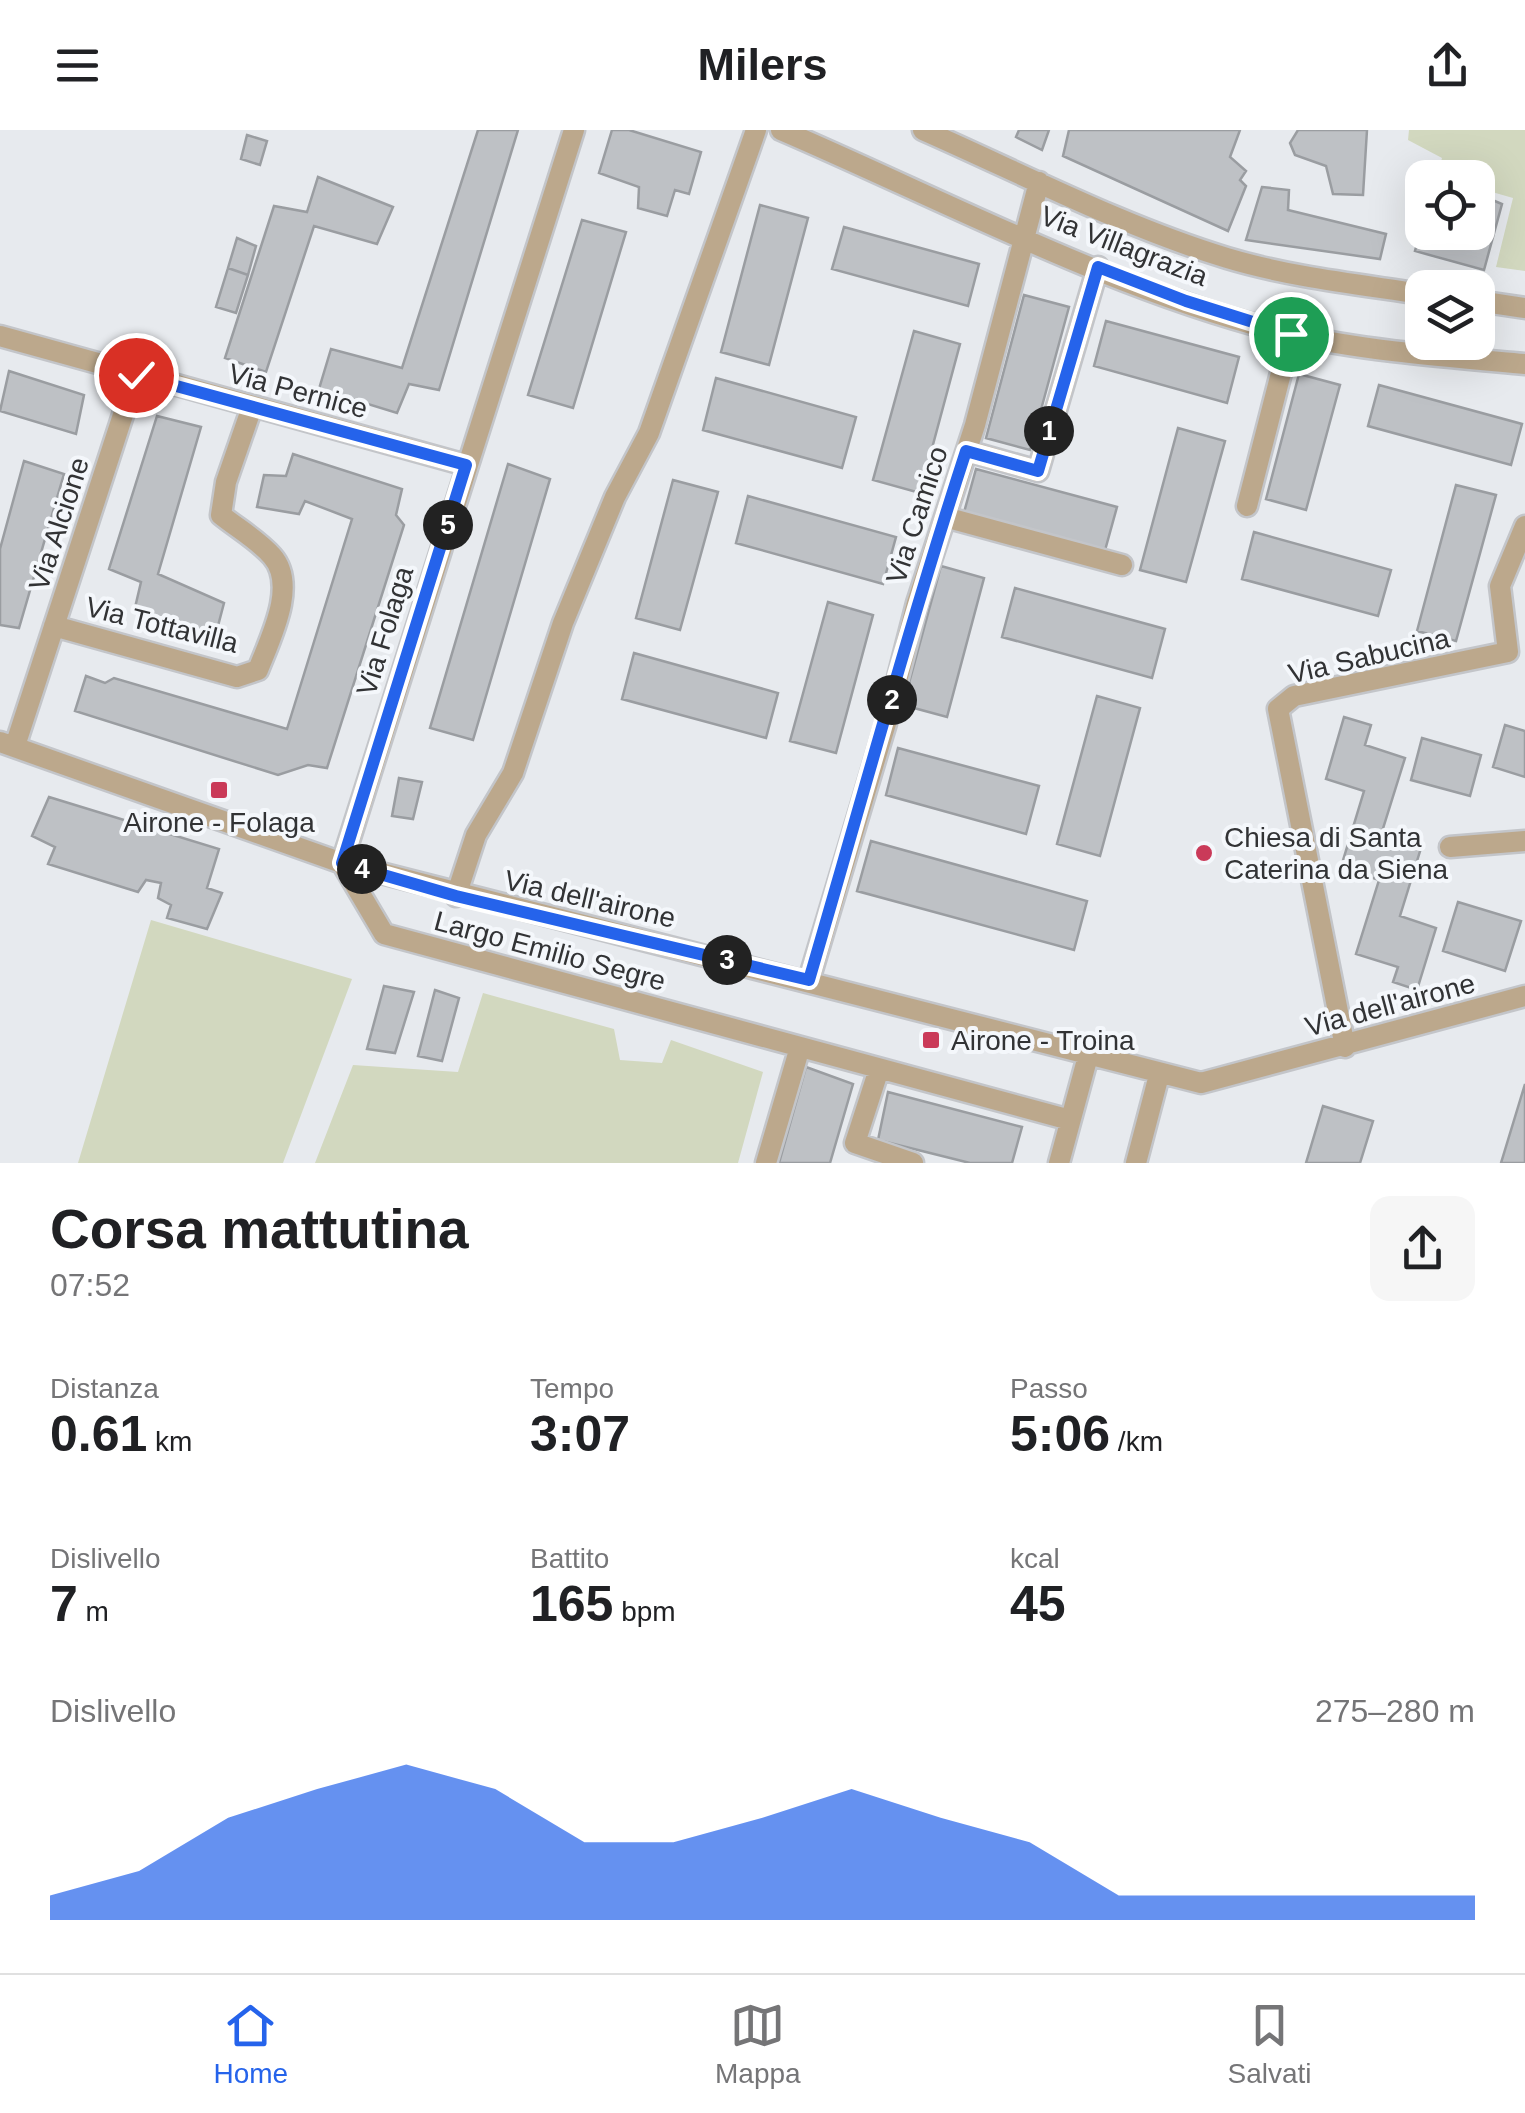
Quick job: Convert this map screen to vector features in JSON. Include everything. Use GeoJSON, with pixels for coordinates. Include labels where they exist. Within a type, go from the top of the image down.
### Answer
{"type":"FeatureCollection","features":[{"type":"Feature","properties":{"kind":"street","name":"Via Folaga"},"geometry":{"type":"LineString","coordinates":[[342,863],[574,130]]}},
{"type":"Feature","properties":{"kind":"street"},"geometry":{"type":"LineString","coordinates":[[456,896],[476,835],[512,774],[563,623],[608,515],[649,433],[756,130]]}},
{"type":"Feature","properties":{"kind":"street","name":"Via Villagrazia"},"geometry":{"type":"LineString","coordinates":[[780,130],[1022,237],[1186,301],[1291,334],[1525,364]]}},
{"type":"Feature","properties":{"kind":"street","name":"Via Villagrazia"},"geometry":{"type":"LineString","coordinates":[[923,130],[1142,227],[1227,258],[1304,277],[1405,292]]}},
{"type":"Feature","properties":{"kind":"street","name":"Via Camico"},"geometry":{"type":"LineString","coordinates":[[809,980],[966,451],[1039,182]]}},
{"type":"Feature","properties":{"kind":"street"},"geometry":{"type":"LineString","coordinates":[[966,451],[1038,471],[1098,267]]}},
{"type":"Feature","properties":{"kind":"street"},"geometry":{"type":"LineString","coordinates":[[1495,304],[1525,308]]}},
{"type":"Feature","properties":{"kind":"street"},"geometry":{"type":"LineString","coordinates":[[1246,506],[1291,334]]}},
{"type":"Feature","properties":{"kind":"street","name":"Via Pernice"},"geometry":{"type":"LineString","coordinates":[[0,336],[466,465]]}},
{"type":"Feature","properties":{"kind":"street","name":"Via Alcione"},"geometry":{"type":"LineString","coordinates":[[8,744],[54,626],[136,375]]}},
{"type":"Feature","properties":{"kind":"street","name":"Via Tottavilla"},"geometry":{"type":"LineString","coordinates":[[54,626],[237,676],[258,670],[274,630],[284,579],[273,557],[221,515],[226,482],[252,407]]}},
{"type":"Feature","properties":{"kind":"street"},"geometry":{"type":"LineString","coordinates":[[945,517],[1122,564]]}},
{"type":"Feature","properties":{"kind":"street","name":"Via Sabucina"},"geometry":{"type":"LineString","coordinates":[[1345,1046],[1278,709],[1294,696],[1517,656],[1500,586],[1525,526]]}},
{"type":"Feature","properties":{"kind":"street","name":"Via dell'airone"},"geometry":{"type":"LineString","coordinates":[[8,744],[342,863],[456,896],[809,980],[1201,1083],[1525,996]]}},
{"type":"Feature","properties":{"kind":"street"},"geometry":{"type":"LineString","coordinates":[[1450,847],[1525,841]]}},
{"type":"Feature","properties":{"kind":"street","name":"Largo Emilio Segre"},"geometry":{"type":"LineString","coordinates":[[342,863],[384,934],[1070,1120]]}},
{"type":"Feature","properties":{"kind":"street"},"geometry":{"type":"LineString","coordinates":[[766,1163],[800,1047]]}},
{"type":"Feature","properties":{"kind":"street"},"geometry":{"type":"LineString","coordinates":[[1058,1163],[1088,1056]]}},
{"type":"Feature","properties":{"kind":"street"},"geometry":{"type":"LineString","coordinates":[[878,1069],[855,1143],[913,1163]]}},
{"type":"Feature","properties":{"kind":"street"},"geometry":{"type":"LineString","coordinates":[[1136,1163],[1159,1075]]}},
{"type":"Feature","properties":{"kind":"green space"},"geometry":{"type":"Polygon","coordinates":[[[1409,130],[1525,130],[1525,271],[1496,267],[1513,198],[1495,193],[1495,160],[1441,160],[1408,140],[1409,130]]]}},
{"type":"Feature","properties":{"kind":"green space"},"geometry":{"type":"Polygon","coordinates":[[[151,920],[352,979],[283,1163],[78,1163],[151,920]]]}},
{"type":"Feature","properties":{"kind":"green space"},"geometry":{"type":"Polygon","coordinates":[[[483,993],[614,1029],[620,1060],[662,1063],[671,1040],[763,1072],[738,1163],[315,1163],[353,1065],[458,1072],[483,993]]]}},
{"type":"Feature","properties":{"kind":"building"},"geometry":{"type":"Polygon","coordinates":[[[478,130],[518,130],[439,390],[409,384],[397,413],[319,389],[331,349],[402,368],[478,130]]]}},
{"type":"Feature","properties":{"kind":"building"},"geometry":{"type":"Polygon","coordinates":[[[612,130],[629,130],[701,152],[689,194],[675,190],[667,216],[638,208],[639,187],[599,173],[612,130]]]}},
{"type":"Feature","properties":{"kind":"building"},"geometry":{"type":"Polygon","coordinates":[[[1019,130],[1049,130],[1042,150],[1016,137],[1019,130]]]}},
{"type":"Feature","properties":{"kind":"building"},"geometry":{"type":"Polygon","coordinates":[[[1069,130],[1240,130],[1230,157],[1246,171],[1240,180],[1246,186],[1228,231],[1063,156],[1069,130]]]}},
{"type":"Feature","properties":{"kind":"building"},"geometry":{"type":"Polygon","coordinates":[[[1298,130],[1367,130],[1363,195],[1333,194],[1326,166],[1295,155],[1290,143],[1298,130]]]}},
{"type":"Feature","properties":{"kind":"building"},"geometry":{"type":"Polygon","coordinates":[[[247,135],[267,141],[260,165],[241,159],[247,135]]]}},
{"type":"Feature","properties":{"kind":"building"},"geometry":{"type":"Polygon","coordinates":[[[318,177],[393,207],[377,244],[314,226],[266,372],[225,358],[274,206],[307,212],[318,177]]]}},
{"type":"Feature","properties":{"kind":"building"},"geometry":{"type":"Polygon","coordinates":[[[1262,187],[1289,190],[1288,210],[1386,234],[1380,259],[1246,240],[1262,187]]]}},
{"type":"Feature","properties":{"kind":"building"},"geometry":{"type":"Polygon","coordinates":[[[1495,201],[1502,204],[1495,230],[1495,201]]]}},
{"type":"Feature","properties":{"kind":"building"},"geometry":{"type":"Polygon","coordinates":[[[760,205],[808,218],[769,365],[721,352],[760,205]]]}},
{"type":"Feature","properties":{"kind":"building"},"geometry":{"type":"Polygon","coordinates":[[[582,220],[626,232],[573,408],[528,395],[582,220]]]}},
{"type":"Feature","properties":{"kind":"building"},"geometry":{"type":"Polygon","coordinates":[[[844,227],[979,264],[968,306],[832,269],[844,227]]]}},
{"type":"Feature","properties":{"kind":"building"},"geometry":{"type":"Polygon","coordinates":[[[237,238],[256,246],[248,275],[228,268],[237,238]]]}},
{"type":"Feature","properties":{"kind":"building"},"geometry":{"type":"Polygon","coordinates":[[[1415,250],[1489,250],[1484,270],[1415,250]]]}},
{"type":"Feature","properties":{"kind":"building"},"geometry":{"type":"Polygon","coordinates":[[[228,268],[248,275],[236,313],[216,307],[228,268]]]}},
{"type":"Feature","properties":{"kind":"building"},"geometry":{"type":"Polygon","coordinates":[[[1024,295],[1069,307],[1030,450],[986,438],[1024,295]]]}},
{"type":"Feature","properties":{"kind":"building"},"geometry":{"type":"Polygon","coordinates":[[[1106,321],[1239,357],[1227,403],[1094,366],[1106,321]]]}},
{"type":"Feature","properties":{"kind":"building"},"geometry":{"type":"Polygon","coordinates":[[[914,331],[960,344],[920,493],[873,480],[914,331]]]}},
{"type":"Feature","properties":{"kind":"building"},"geometry":{"type":"Polygon","coordinates":[[[9,371],[84,395],[76,434],[0,411],[9,371]]]}},
{"type":"Feature","properties":{"kind":"building"},"geometry":{"type":"Polygon","coordinates":[[[1299,374],[1340,385],[1306,510],[1266,499],[1299,374]]]}},
{"type":"Feature","properties":{"kind":"building"},"geometry":{"type":"Polygon","coordinates":[[[716,378],[856,417],[842,468],[703,430],[716,378]]]}},
{"type":"Feature","properties":{"kind":"building"},"geometry":{"type":"Polygon","coordinates":[[[1379,385],[1522,424],[1511,465],[1368,426],[1379,385]]]}},
{"type":"Feature","properties":{"kind":"building"},"geometry":{"type":"Polygon","coordinates":[[[157,416],[201,427],[158,574],[224,603],[214,641],[134,612],[141,582],[109,569],[157,416]]]}},
{"type":"Feature","properties":{"kind":"building"},"geometry":{"type":"Polygon","coordinates":[[[1178,428],[1225,441],[1186,582],[1140,570],[1178,428]]]}},
{"type":"Feature","properties":{"kind":"building"},"geometry":{"type":"Polygon","coordinates":[[[293,454],[402,489],[396,515],[404,525],[327,768],[308,765],[278,775],[75,711],[86,676],[105,683],[114,678],[287,729],[352,519],[305,501],[299,514],[257,507],[264,475],[286,476],[293,454]]]}},
{"type":"Feature","properties":{"kind":"building"},"geometry":{"type":"Polygon","coordinates":[[[24,461],[64,474],[19,628],[0,625],[0,549],[24,461]]]}},
{"type":"Feature","properties":{"kind":"building"},"geometry":{"type":"Polygon","coordinates":[[[508,464],[550,479],[473,740],[430,728],[508,464]]]}},
{"type":"Feature","properties":{"kind":"building"},"geometry":{"type":"Polygon","coordinates":[[[976,469],[1117,507],[1104,554],[963,516],[976,469]]]}},
{"type":"Feature","properties":{"kind":"building"},"geometry":{"type":"Polygon","coordinates":[[[673,480],[718,492],[680,630],[636,618],[673,480]]]}},
{"type":"Feature","properties":{"kind":"building"},"geometry":{"type":"Polygon","coordinates":[[[1456,485],[1496,495],[1456,641],[1417,631],[1456,485]]]}},
{"type":"Feature","properties":{"kind":"building"},"geometry":{"type":"Polygon","coordinates":[[[748,496],[896,537],[883,584],[736,543],[748,496]]]}},
{"type":"Feature","properties":{"kind":"building"},"geometry":{"type":"Polygon","coordinates":[[[1254,532],[1391,570],[1378,616],[1242,579],[1254,532]]]}},
{"type":"Feature","properties":{"kind":"building"},"geometry":{"type":"Polygon","coordinates":[[[941,566],[984,578],[947,717],[903,705],[941,566]]]}},
{"type":"Feature","properties":{"kind":"building"},"geometry":{"type":"Polygon","coordinates":[[[1015,588],[1165,629],[1152,678],[1002,637],[1015,588]]]}},
{"type":"Feature","properties":{"kind":"building"},"geometry":{"type":"Polygon","coordinates":[[[828,602],[873,615],[836,753],[790,741],[828,602]]]}},
{"type":"Feature","properties":{"kind":"building"},"geometry":{"type":"Polygon","coordinates":[[[634,653],[778,693],[766,738],[622,699],[634,653]]]}},
{"type":"Feature","properties":{"kind":"building"},"geometry":{"type":"Polygon","coordinates":[[[1097,696],[1140,708],[1100,856],[1057,844],[1097,696]]]}},
{"type":"Feature","properties":{"kind":"building"},"geometry":{"type":"Polygon","coordinates":[[[1344,717],[1371,725],[1365,745],[1405,758],[1381,835],[1421,848],[1400,916],[1436,928],[1417,990],[1393,982],[1398,967],[1356,954],[1379,880],[1341,867],[1364,791],[1326,779],[1344,717]]]}},
{"type":"Feature","properties":{"kind":"building"},"geometry":{"type":"Polygon","coordinates":[[[1505,725],[1525,731],[1525,777],[1493,767],[1505,725]]]}},
{"type":"Feature","properties":{"kind":"building"},"geometry":{"type":"Polygon","coordinates":[[[1422,738],[1481,755],[1470,796],[1411,780],[1422,738]]]}},
{"type":"Feature","properties":{"kind":"building"},"geometry":{"type":"Polygon","coordinates":[[[898,748],[1039,786],[1026,834],[886,795],[898,748]]]}},
{"type":"Feature","properties":{"kind":"building"},"geometry":{"type":"Polygon","coordinates":[[[399,778],[422,782],[413,819],[392,816],[399,778]]]}},
{"type":"Feature","properties":{"kind":"building"},"geometry":{"type":"Polygon","coordinates":[[[49,797],[219,849],[207,888],[222,893],[207,929],[167,918],[171,905],[158,898],[161,883],[146,880],[138,892],[48,864],[55,847],[32,836],[49,797]]]}},
{"type":"Feature","properties":{"kind":"building"},"geometry":{"type":"Polygon","coordinates":[[[871,841],[1087,901],[1074,950],[857,891],[871,841]]]}},
{"type":"Feature","properties":{"kind":"building"},"geometry":{"type":"Polygon","coordinates":[[[1458,902],[1521,921],[1505,971],[1443,951],[1458,902]]]}},
{"type":"Feature","properties":{"kind":"building"},"geometry":{"type":"Polygon","coordinates":[[[384,986],[414,992],[395,1053],[367,1049],[384,986]]]}},
{"type":"Feature","properties":{"kind":"building"},"geometry":{"type":"Polygon","coordinates":[[[435,990],[459,998],[442,1061],[418,1056],[435,990]]]}},
{"type":"Feature","properties":{"kind":"building"},"geometry":{"type":"Polygon","coordinates":[[[806,1067],[853,1084],[830,1163],[779,1163],[806,1067]]]}},
{"type":"Feature","properties":{"kind":"building"},"geometry":{"type":"Polygon","coordinates":[[[1525,1084],[1525,1163],[1501,1163],[1525,1084]]]}},
{"type":"Feature","properties":{"kind":"building"},"geometry":{"type":"Polygon","coordinates":[[[888,1092],[1022,1127],[1012,1163],[970,1163],[878,1140],[888,1092]]]}},
{"type":"Feature","properties":{"kind":"building"},"geometry":{"type":"Polygon","coordinates":[[[1323,1106],[1373,1121],[1360,1163],[1306,1163],[1323,1106]]]}},
{"type":"Feature","properties":{"kind":"place","name":"Airone - Folaga"},"geometry":{"type":"Point","coordinates":[219,790]}},
{"type":"Feature","properties":{"kind":"place","name":"Chiesa di Santa Caterina da Siena"},"geometry":{"type":"Point","coordinates":[1204,853]}},
{"type":"Feature","properties":{"kind":"place","name":"Airone - Troina"},"geometry":{"type":"Point","coordinates":[931,1040]}},
{"type":"Feature","properties":{"kind":"route"},"geometry":{"type":"LineString","coordinates":[[136,375],[466,465],[342,863],[456,896],[809,980],[887,720],[917,603],[966,451],[1038,471],[1098,267],[1186,301],[1291,334]]}}]}
